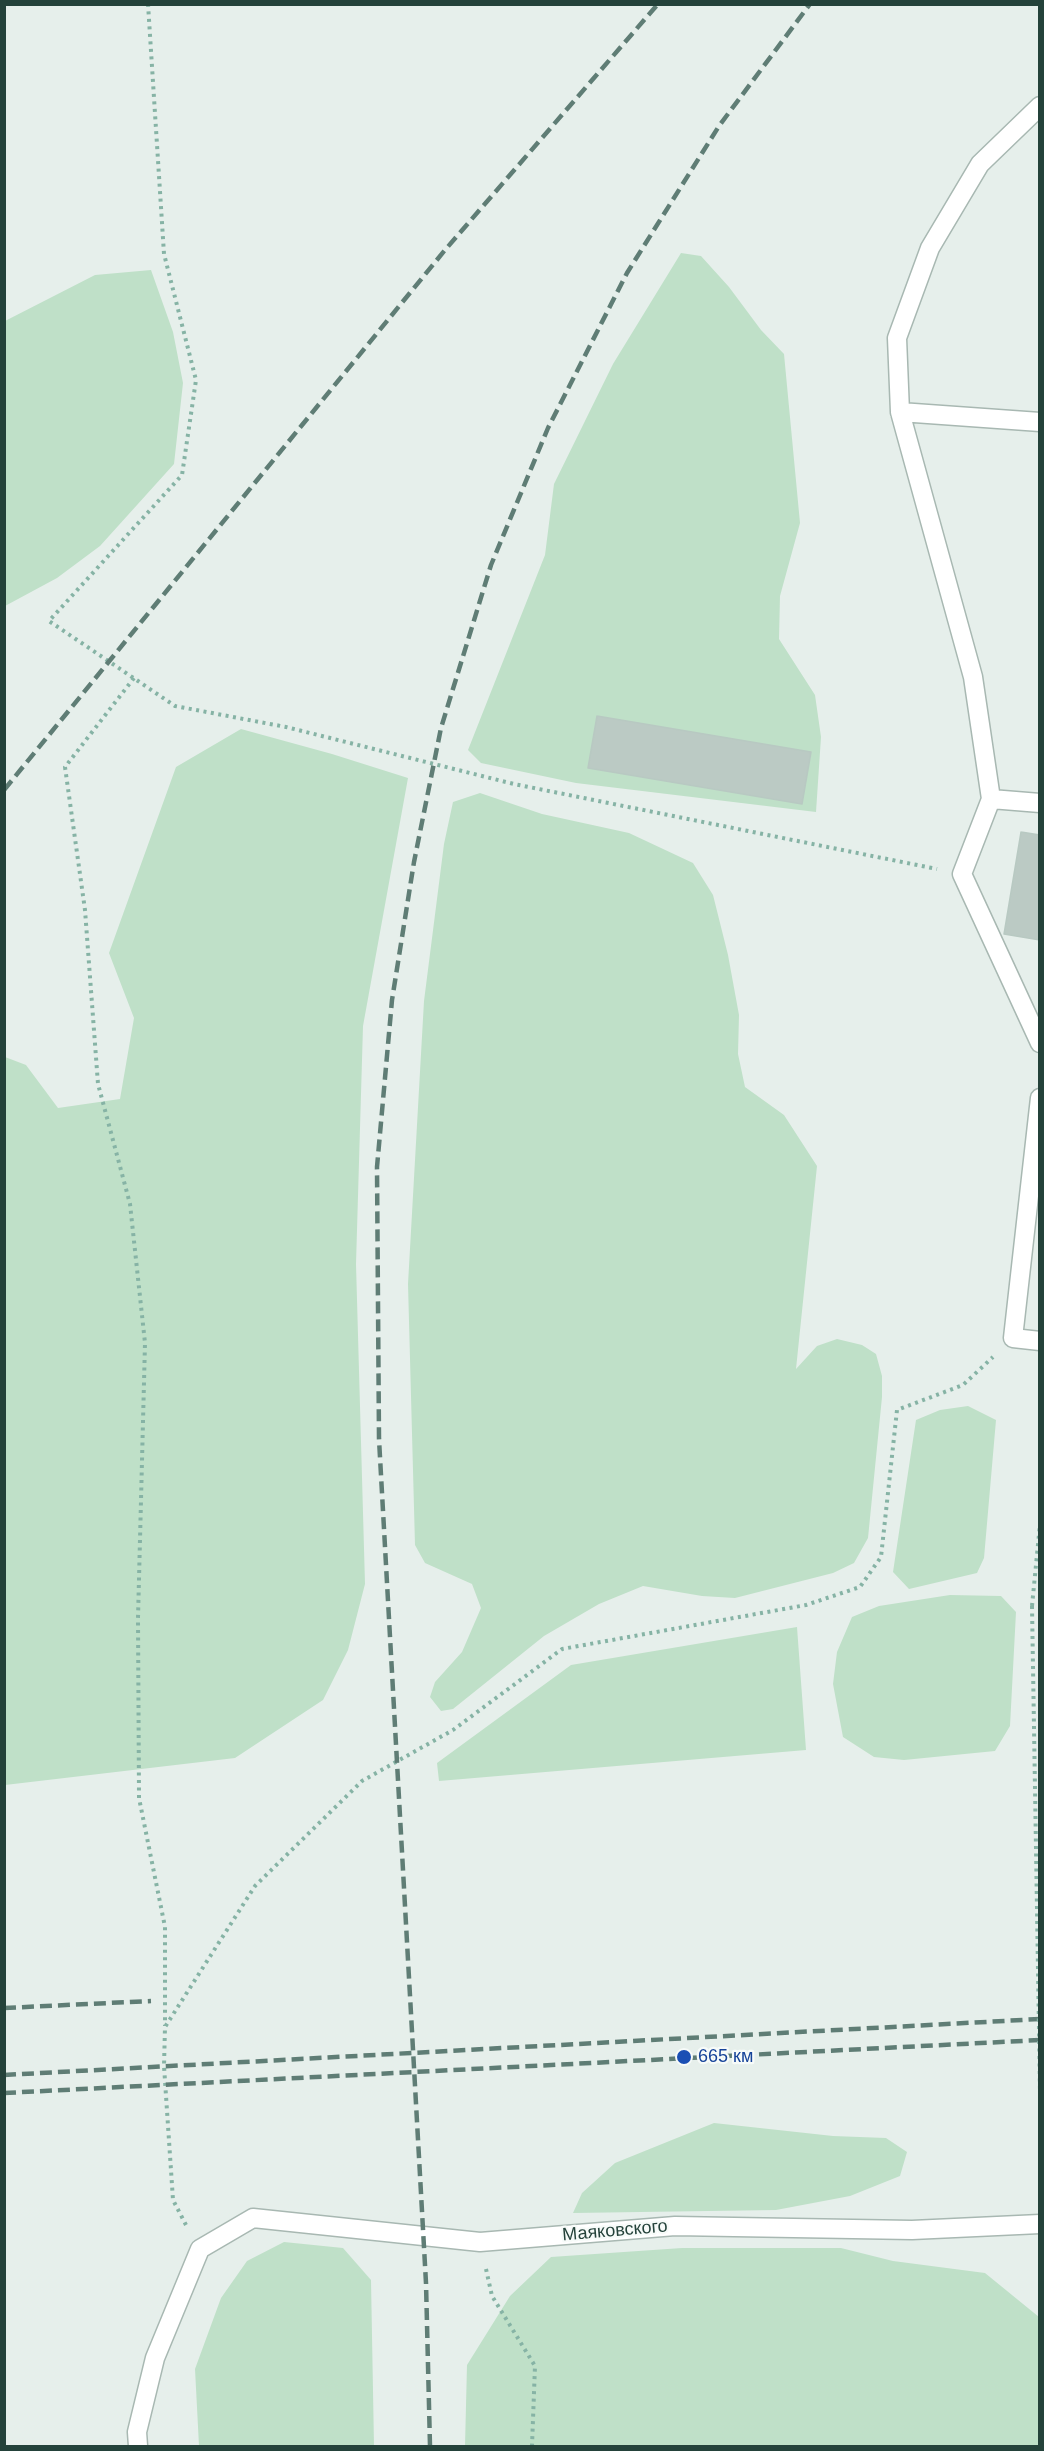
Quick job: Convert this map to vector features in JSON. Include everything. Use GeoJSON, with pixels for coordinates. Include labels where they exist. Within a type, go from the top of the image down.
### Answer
{"type":"FeatureCollection","features":[{"type":"Feature","properties":{"kind":"street"},"geometry":{"type":"LineString","coordinates":[[1040,106],[980,164],[930,248],[897,338],[900,412],[973,677],[991,799],[962,874],[1040,1043]]}},
{"type":"Feature","properties":{"kind":"street"},"geometry":{"type":"LineString","coordinates":[[900,412],[1040,422]]}},
{"type":"Feature","properties":{"kind":"street"},"geometry":{"type":"LineString","coordinates":[[991,799],[1040,803]]}},
{"type":"Feature","properties":{"kind":"street"},"geometry":{"type":"LineString","coordinates":[[1040,1098],[1013,1338],[1040,1341]]}},
{"type":"Feature","properties":{"kind":"street","name":"Маяковского"},"geometry":{"type":"LineString","coordinates":[[200,2249],[253,2218],[480,2242],[675,2226],[912,2230],[1040,2224]]}},
{"type":"Feature","properties":{"kind":"street"},"geometry":{"type":"LineString","coordinates":[[138,2446],[137,2432],[155,2358],[200,2249]]}},
{"type":"Feature","properties":{"kind":"path"},"geometry":{"type":"LineString","coordinates":[[148,4],[164,254],[196,380],[182,475],[49,621],[175,706],[286,727],[514,784],[962,874]]}},
{"type":"Feature","properties":{"kind":"path"},"geometry":{"type":"LineString","coordinates":[[134,678],[65,767],[85,910],[98,1084],[130,1204],[145,1343],[138,1618],[139,1798],[165,1927],[164,2066],[173,2200],[200,2249]]}},
{"type":"Feature","properties":{"kind":"path"},"geometry":{"type":"LineString","coordinates":[[165,2027],[255,1886],[362,1781],[453,1730],[562,1649],[806,1605],[860,1587],[881,1557],[897,1410],[963,1385],[1013,1338]]}},
{"type":"Feature","properties":{"kind":"path"},"geometry":{"type":"LineString","coordinates":[[1040,1524],[1032,1606],[1040,2091]]}},
{"type":"Feature","properties":{"kind":"path"},"geometry":{"type":"LineString","coordinates":[[480,2242],[492,2296],[535,2366],[532,2446]]}},
{"type":"Feature","properties":{"kind":"green space"},"geometry":{"type":"Polygon","coordinates":[[[681,253],[701,256],[729,287],[761,330],[784,354],[800,523],[780,596],[779,639],[815,695],[821,737],[816,812],[576,783],[481,763],[468,750],[545,555],[554,484],[613,364],[681,253]]]}},
{"type":"Feature","properties":{"kind":"green space"},"geometry":{"type":"Polygon","coordinates":[[[151,270],[173,332],[183,383],[174,464],[100,546],[57,578],[5,606],[5,321],[95,275],[151,270]]]}},
{"type":"Feature","properties":{"kind":"green space"},"geometry":{"type":"Polygon","coordinates":[[[241,729],[408,778],[363,1026],[356,1264],[365,1584],[348,1650],[323,1700],[235,1758],[5,1785],[5,1057],[26,1065],[58,1108],[120,1099],[134,1018],[109,953],[176,767],[241,729]]]}},
{"type":"Feature","properties":{"kind":"green space"},"geometry":{"type":"Polygon","coordinates":[[[480,793],[542,814],[629,833],[693,863],[713,895],[728,955],[739,1015],[738,1054],[745,1087],[784,1115],[817,1166],[796,1369],[817,1346],[837,1339],[862,1345],[876,1354],[882,1376],[882,1397],[868,1538],[854,1563],[833,1573],[735,1598],[702,1596],[643,1586],[599,1604],[544,1636],[453,1709],[441,1711],[430,1697],[435,1682],[462,1652],[481,1608],[472,1584],[425,1563],[415,1545],[408,1284],[424,1001],[444,844],[453,802],[480,793]]]}},
{"type":"Feature","properties":{"kind":"green space"},"geometry":{"type":"Polygon","coordinates":[[[968,1406],[996,1420],[984,1558],[977,1573],[909,1589],[893,1572],[916,1420],[940,1410],[968,1406]]]}},
{"type":"Feature","properties":{"kind":"green space"},"geometry":{"type":"Polygon","coordinates":[[[950,1595],[1001,1596],[1016,1612],[1010,1726],[995,1751],[904,1760],[874,1757],[843,1737],[833,1684],[837,1652],[852,1617],[879,1606],[950,1595]]]}},
{"type":"Feature","properties":{"kind":"green space"},"geometry":{"type":"Polygon","coordinates":[[[797,1627],[806,1750],[439,1781],[437,1763],[571,1665],[797,1627]]]}},
{"type":"Feature","properties":{"kind":"green space"},"geometry":{"type":"Polygon","coordinates":[[[714,2123],[833,2136],[886,2138],[907,2152],[900,2176],[850,2196],[776,2210],[573,2213],[582,2193],[615,2163],[714,2123]]]}},
{"type":"Feature","properties":{"kind":"green space"},"geometry":{"type":"Polygon","coordinates":[[[284,2242],[343,2248],[371,2280],[374,2446],[199,2446],[195,2369],[221,2298],[247,2261],[284,2242]]]}},
{"type":"Feature","properties":{"kind":"green space"},"geometry":{"type":"Polygon","coordinates":[[[682,2248],[841,2248],[893,2261],[985,2273],[1039,2317],[1039,2446],[465,2446],[467,2365],[510,2296],[551,2257],[682,2248]]]}},
{"type":"Feature","properties":{"kind":"building"},"geometry":{"type":"Polygon","coordinates":[[[597,716],[811,752],[802,804],[588,768],[597,716]]]}},
{"type":"Feature","properties":{"kind":"building"},"geometry":{"type":"Polygon","coordinates":[[[1021,832],[1040,835],[1040,940],[1004,934],[1021,832]]]}},
{"type":"Feature","properties":{"kind":"railway"},"geometry":{"type":"LineString","coordinates":[[4,790],[445,250],[658,4]]}},
{"type":"Feature","properties":{"kind":"railway"},"geometry":{"type":"LineString","coordinates":[[430,2446],[426,2283],[379,1439],[377,1167],[392,1000],[414,862],[441,728],[491,565],[548,428],[627,273],[719,126],[810,4]]}},
{"type":"Feature","properties":{"kind":"railway"},"geometry":{"type":"LineString","coordinates":[[4,2008],[151,2001]]}},
{"type":"Feature","properties":{"kind":"railway"},"geometry":{"type":"LineString","coordinates":[[4,2075],[1040,2019]]}},
{"type":"Feature","properties":{"kind":"railway"},"geometry":{"type":"LineString","coordinates":[[4,2093],[1040,2040]]}},
{"type":"Feature","properties":{"kind":"place","name":"665 км"},"geometry":{"type":"Point","coordinates":[684,2057]}}]}
